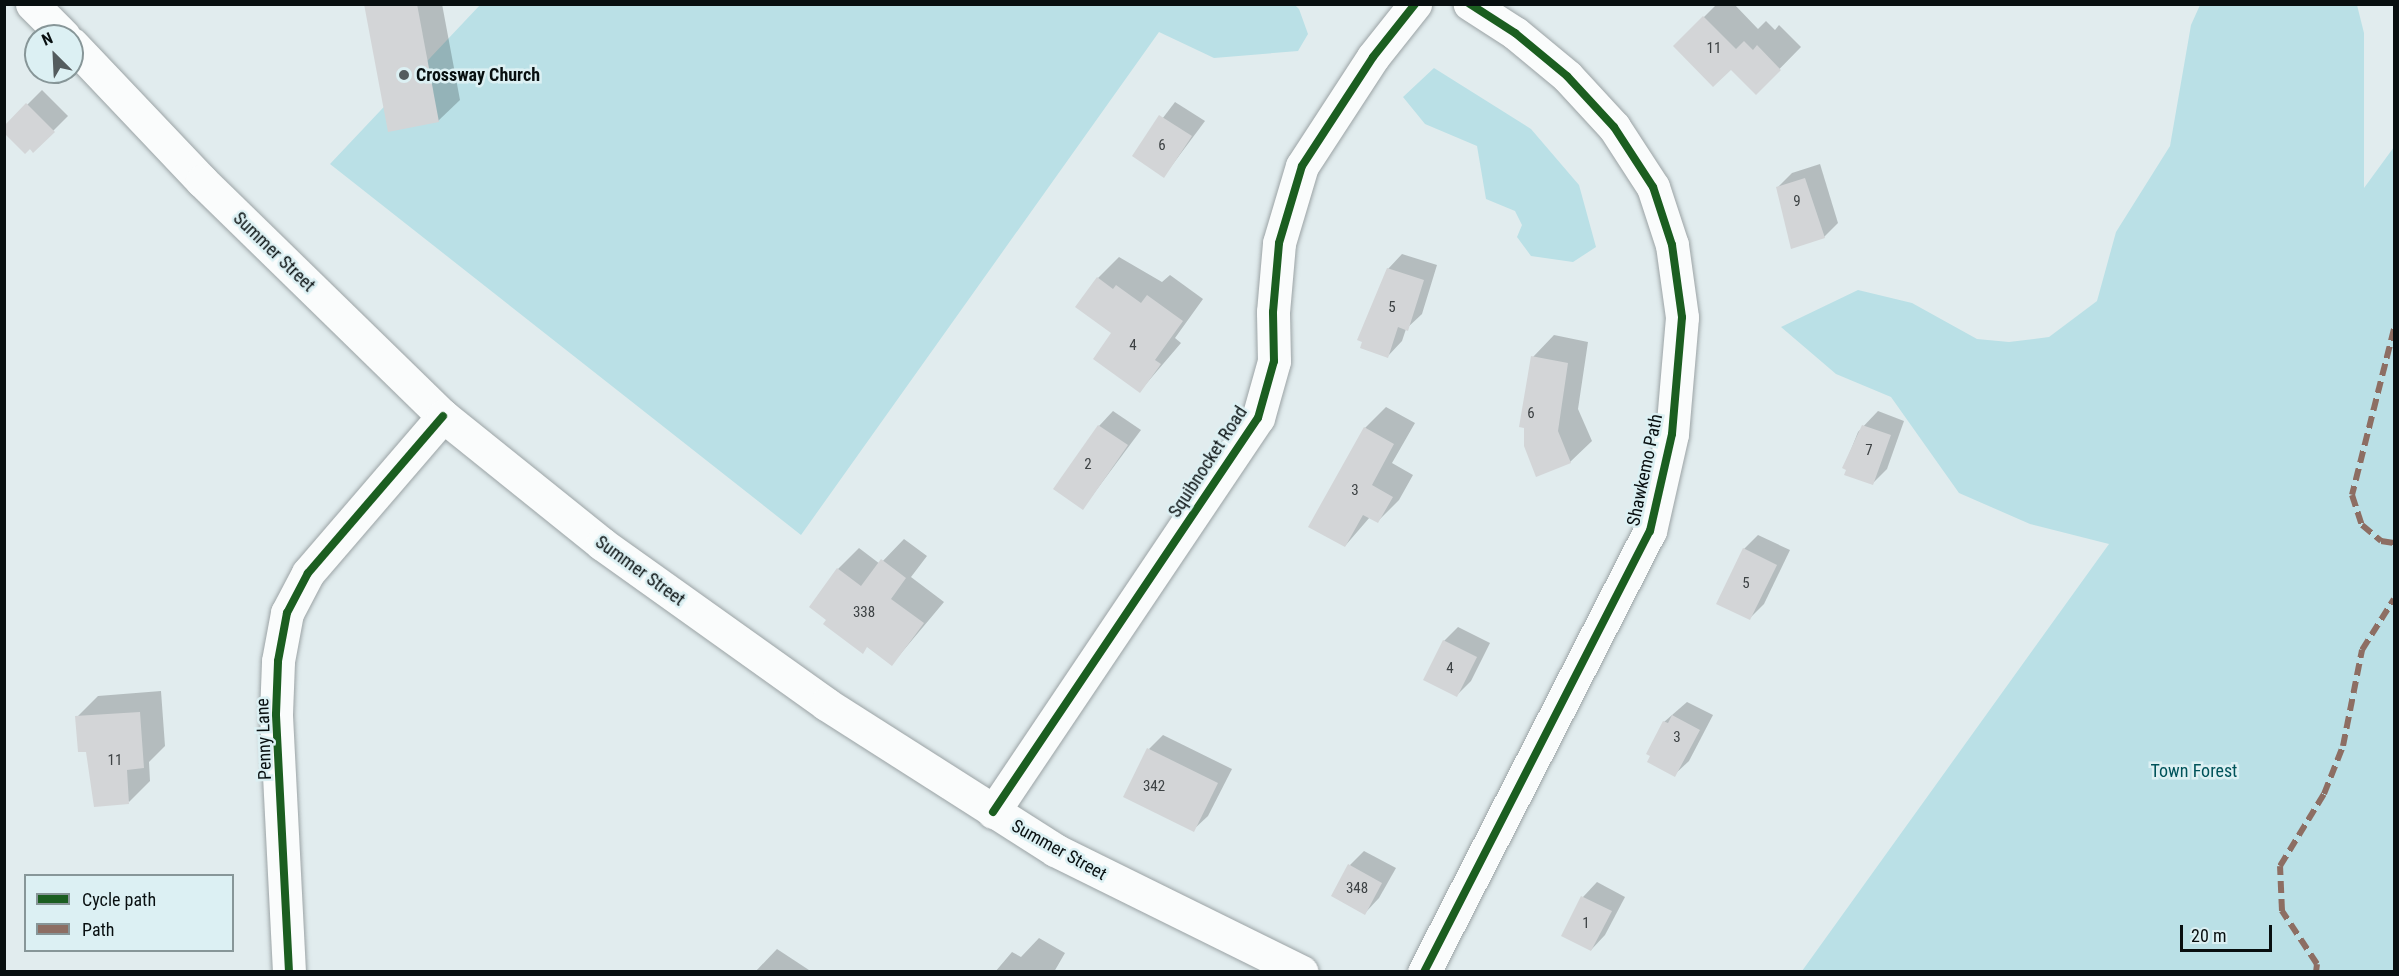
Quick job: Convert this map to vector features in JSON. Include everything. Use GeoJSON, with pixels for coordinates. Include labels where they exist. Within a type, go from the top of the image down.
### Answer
{"type":"FeatureCollection","features":[{"type":"Feature","properties":{"kind":"street"},"geometry":{"type":"LineString","coordinates":[[32,4],[52,24]]}},
{"type":"Feature","properties":{"kind":"street","name":"Squibnocket Road"},"geometry":{"type":"LineString","coordinates":[[993,812],[1258,418],[1274,361],[1272,312],[1279,243],[1302,166],[1373,57],[1415,4]]}},
{"type":"Feature","properties":{"kind":"street","name":"Shawkemo Path"},"geometry":{"type":"LineString","coordinates":[[1424,972],[1650,531],[1671,434],[1682,317],[1672,245],[1653,187],[1614,127],[1567,76],[1515,33],[1470,4]]}},
{"type":"Feature","properties":{"kind":"street","name":"Summer Street"},"geometry":{"type":"LineString","coordinates":[[84,57],[202,181],[442,416],[612,551],[826,704],[993,812],[1066,856],[1302,972]]}},
{"type":"Feature","properties":{"kind":"street","name":"Penny Lane"},"geometry":{"type":"LineString","coordinates":[[289,972],[276,714],[278,661],[287,613],[308,573],[442,416]]}},
{"type":"Feature","properties":{"kind":"green space"},"geometry":{"type":"Polygon","coordinates":[[[1294,4],[1299,9],[1308,34],[1298,51],[1214,58],[1159,32],[801,535],[330,164],[480,5],[1294,4]]]}},
{"type":"Feature","properties":{"kind":"green space","name":"Town Forest"},"geometry":{"type":"Polygon","coordinates":[[[2200,5],[2357,5],[2364,33],[2364,188],[2394,147],[2394,971],[1802,971],[2109,544],[2030,524],[1959,493],[1891,397],[1836,374],[1781,327],[1858,290],[1912,303],[1977,339],[2009,342],[2049,337],[2097,301],[2116,232],[2170,146],[2191,25],[2200,5]]]}},
{"type":"Feature","properties":{"kind":"green space"},"geometry":{"type":"Polygon","coordinates":[[[1434,68],[1531,129],[1579,185],[1596,247],[1573,262],[1531,256],[1517,237],[1522,225],[1515,211],[1486,199],[1477,146],[1425,124],[1403,97],[1434,68]]]}},
{"type":"Feature","properties":{"kind":"building","name":"Crossway Church"},"geometry":{"type":"Polygon","coordinates":[[[364,4],[417,4],[439,122],[388,132],[364,4]]]}},
{"type":"Feature","properties":{"kind":"building"},"geometry":{"type":"Polygon","coordinates":[[[1703,16],[1736,49],[1744,41],[1753,50],[1757,45],[1781,70],[1756,95],[1731,70],[1713,87],[1673,46],[1703,16]]]}},
{"type":"Feature","properties":{"kind":"building"},"geometry":{"type":"Polygon","coordinates":[[[26,103],[55,132],[33,153],[30,149],[25,154],[4,133],[4,126],[26,103]]]}},
{"type":"Feature","properties":{"kind":"building"},"geometry":{"type":"Polygon","coordinates":[[[1159,115],[1192,136],[1164,178],[1132,156],[1159,115]]]}},
{"type":"Feature","properties":{"kind":"building"},"geometry":{"type":"Polygon","coordinates":[[[1805,178],[1825,238],[1791,249],[1776,187],[1805,178]]]}},
{"type":"Feature","properties":{"kind":"building"},"geometry":{"type":"Polygon","coordinates":[[[1387,268],[1424,280],[1408,331],[1398,327],[1388,358],[1360,348],[1362,342],[1357,340],[1387,268]]]}},
{"type":"Feature","properties":{"kind":"building"},"geometry":{"type":"Polygon","coordinates":[[[1097,277],[1113,289],[1116,285],[1141,303],[1147,295],[1183,321],[1155,360],[1161,364],[1140,393],[1093,359],[1111,333],[1075,307],[1097,277]]]}},
{"type":"Feature","properties":{"kind":"building"},"geometry":{"type":"Polygon","coordinates":[[[1531,356],[1568,363],[1558,431],[1571,463],[1536,477],[1524,446],[1524,428],[1519,427],[1531,356]]]}},
{"type":"Feature","properties":{"kind":"building"},"geometry":{"type":"Polygon","coordinates":[[[1098,425],[1128,445],[1083,510],[1053,489],[1098,425]]]}},
{"type":"Feature","properties":{"kind":"building"},"geometry":{"type":"Polygon","coordinates":[[[1862,425],[1891,435],[1873,485],[1844,475],[1846,470],[1842,468],[1862,425]]]}},
{"type":"Feature","properties":{"kind":"building"},"geometry":{"type":"Polygon","coordinates":[[[1364,427],[1394,444],[1372,485],[1393,497],[1378,523],[1363,515],[1345,547],[1308,527],[1364,427]]]}},
{"type":"Feature","properties":{"kind":"building"},"geometry":{"type":"Polygon","coordinates":[[[1743,548],[1777,565],[1750,620],[1716,604],[1743,548]]]}},
{"type":"Feature","properties":{"kind":"building"},"geometry":{"type":"Polygon","coordinates":[[[881,559],[906,578],[891,599],[924,623],[892,666],[867,647],[863,654],[823,624],[826,620],[809,607],[837,568],[861,586],[881,559]]]}},
{"type":"Feature","properties":{"kind":"building"},"geometry":{"type":"Polygon","coordinates":[[[1443,640],[1477,657],[1457,697],[1423,680],[1443,640]]]}},
{"type":"Feature","properties":{"kind":"building"},"geometry":{"type":"Polygon","coordinates":[[[140,712],[144,768],[127,770],[129,804],[94,807],[86,752],[78,752],[75,716],[140,712]]]}},
{"type":"Feature","properties":{"kind":"building"},"geometry":{"type":"Polygon","coordinates":[[[1672,715],[1700,730],[1675,777],[1647,762],[1650,756],[1646,754],[1663,721],[1668,723],[1672,715]]]}},
{"type":"Feature","properties":{"kind":"building"},"geometry":{"type":"Polygon","coordinates":[[[1147,748],[1218,783],[1194,832],[1123,797],[1147,748]]]}},
{"type":"Feature","properties":{"kind":"building"},"geometry":{"type":"Polygon","coordinates":[[[1348,864],[1382,883],[1365,915],[1331,896],[1348,864]]]}},
{"type":"Feature","properties":{"kind":"building"},"geometry":{"type":"Polygon","coordinates":[[[1581,896],[1612,911],[1591,951],[1561,936],[1581,896]]]}},
{"type":"Feature","properties":{"kind":"marked path"},"geometry":{"type":"LineString","coordinates":[[2394,329],[2352,495],[2362,525],[2381,541],[2394,543]]}},
{"type":"Feature","properties":{"kind":"marked path"},"geometry":{"type":"LineString","coordinates":[[2316,972],[2317,964],[2282,911],[2280,866],[2324,794],[2343,746],[2362,650],[2394,599]]}},
{"type":"Feature","properties":{"kind":"cycle path"},"geometry":{"type":"LineString","coordinates":[[993,812],[1258,418],[1274,361],[1273,312],[1279,243],[1302,166],[1373,57],[1415,4]]}},
{"type":"Feature","properties":{"kind":"cycle path"},"geometry":{"type":"LineString","coordinates":[[1424,972],[1650,531],[1672,434],[1682,317],[1672,245],[1653,187],[1614,127],[1567,76],[1515,33],[1470,4]]}},
{"type":"Feature","properties":{"kind":"cycle path"},"geometry":{"type":"LineString","coordinates":[[289,972],[276,714],[278,661],[287,613],[308,573],[443,416]]}},
{"type":"Feature","properties":{"kind":"place","name":"Crossway Church"},"geometry":{"type":"Point","coordinates":[404,75]}}]}
